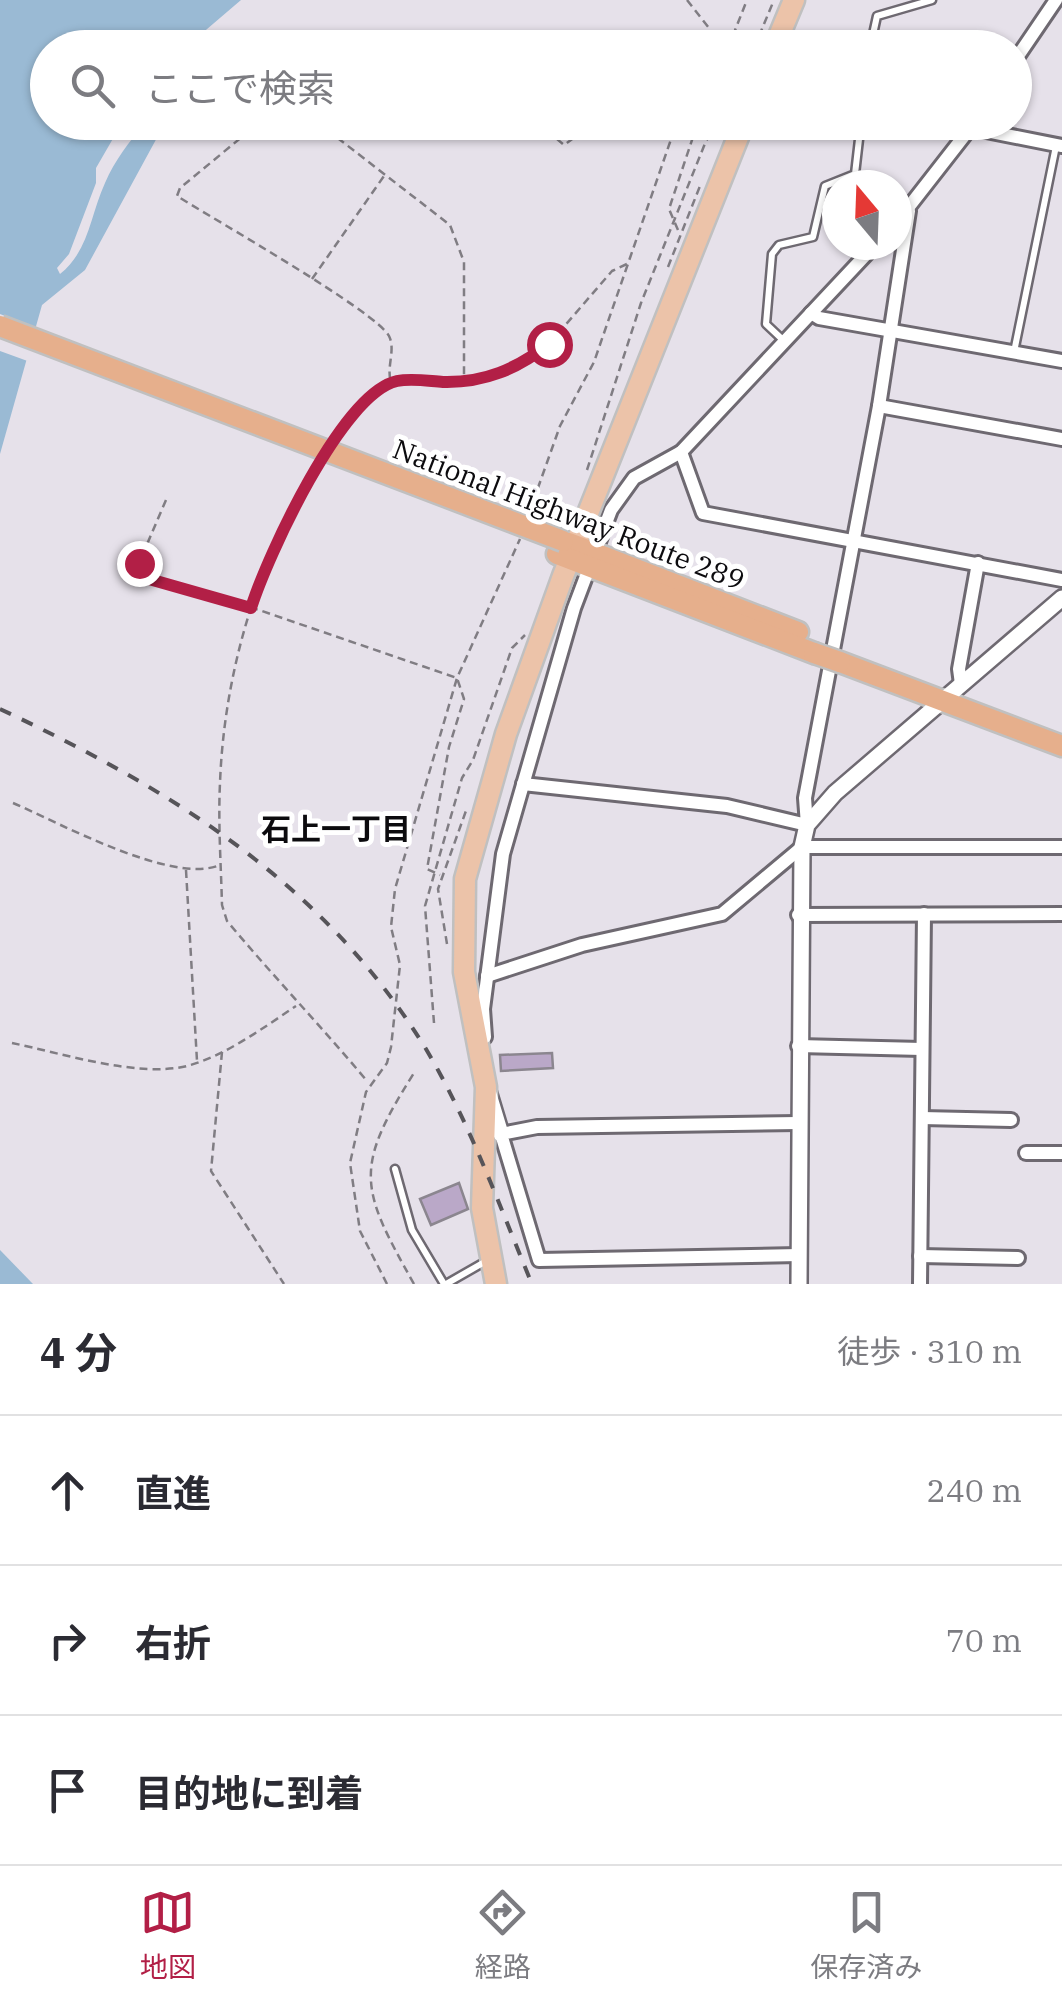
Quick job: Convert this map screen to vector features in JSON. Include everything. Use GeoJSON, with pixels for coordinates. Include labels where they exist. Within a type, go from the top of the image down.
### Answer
{"type":"FeatureCollection","features":[{"type":"Feature","properties":{"kind":"highway","name":"National Highway Route 289"},"geometry":{"type":"LineString","coordinates":[[0,326],[816,646],[1062,734]]}},
{"type":"Feature","properties":{"kind":"highway","name":"National Highway Route 289"},"geometry":{"type":"LineString","coordinates":[[0,340],[574,553]]}},
{"type":"Feature","properties":{"kind":"highway","name":"National Highway Route 289"},"geometry":{"type":"LineString","coordinates":[[950,692],[1062,746]]}},
{"type":"Feature","properties":{"kind":"main road"},"geometry":{"type":"LineString","coordinates":[[782,30],[794,0]]}},
{"type":"Feature","properties":{"kind":"main road"},"geometry":{"type":"LineString","coordinates":[[496,1284],[482,1208],[486,1087],[464,972],[466,879],[506,734],[737,140]]}},
{"type":"Feature","properties":{"kind":"street"},"geometry":{"type":"LineString","coordinates":[[1032,35],[1056,0]]}},
{"type":"Feature","properties":{"kind":"street"},"geometry":{"type":"LineString","coordinates":[[1032,139],[1059,145]]}},
{"type":"Feature","properties":{"kind":"street"},"geometry":{"type":"LineString","coordinates":[[912,207],[962,140]]}},
{"type":"Feature","properties":{"kind":"street"},"geometry":{"type":"LineString","coordinates":[[798,1255],[539,1260],[486,1087],[483,1009],[502,854],[523,784],[574,553],[634,478],[681,452],[861,260]]}},
{"type":"Feature","properties":{"kind":"street"},"geometry":{"type":"LineString","coordinates":[[798,1284],[798,915],[807,825],[804,798],[879,406],[902,260]]}},
{"type":"Feature","properties":{"kind":"street"},"geometry":{"type":"LineString","coordinates":[[811,312],[892,332],[1062,361]]}},
{"type":"Feature","properties":{"kind":"street"},"geometry":{"type":"LineString","coordinates":[[879,406],[1062,439]]}},
{"type":"Feature","properties":{"kind":"street"},"geometry":{"type":"LineString","coordinates":[[681,452],[703,512],[1062,580]]}},
{"type":"Feature","properties":{"kind":"street"},"geometry":{"type":"LineString","coordinates":[[950,692],[978,563]]}},
{"type":"Feature","properties":{"kind":"street"},"geometry":{"type":"LineString","coordinates":[[807,825],[835,793],[1062,598]]}},
{"type":"Feature","properties":{"kind":"street"},"geometry":{"type":"LineString","coordinates":[[523,784],[727,806],[807,825]]}},
{"type":"Feature","properties":{"kind":"street"},"geometry":{"type":"LineString","coordinates":[[487,976],[582,946],[722,914],[802,847],[1062,847]]}},
{"type":"Feature","properties":{"kind":"street"},"geometry":{"type":"LineString","coordinates":[[920,1284],[924,914]]}},
{"type":"Feature","properties":{"kind":"street"},"geometry":{"type":"LineString","coordinates":[[798,915],[1062,914]]}},
{"type":"Feature","properties":{"kind":"street"},"geometry":{"type":"LineString","coordinates":[[798,1046],[922,1049]]}},
{"type":"Feature","properties":{"kind":"street"},"geometry":{"type":"LineString","coordinates":[[922,1118],[1011,1120]]}},
{"type":"Feature","properties":{"kind":"street"},"geometry":{"type":"LineString","coordinates":[[500,1134],[537,1126],[798,1123]]}},
{"type":"Feature","properties":{"kind":"street"},"geometry":{"type":"LineString","coordinates":[[1026,1153],[1062,1153]]}},
{"type":"Feature","properties":{"kind":"street"},"geometry":{"type":"LineString","coordinates":[[920,1256],[1018,1258]]}},
{"type":"Feature","properties":{"kind":"lane"},"geometry":{"type":"LineString","coordinates":[[874,30],[877,16],[932,0]]}},
{"type":"Feature","properties":{"kind":"lane"},"geometry":{"type":"LineString","coordinates":[[784,341],[766,324],[774,248],[813,237],[825,186],[855,174],[859,140]]}},
{"type":"Feature","properties":{"kind":"lane"},"geometry":{"type":"LineString","coordinates":[[1014,352],[1059,145]]}},
{"type":"Feature","properties":{"kind":"lane"},"geometry":{"type":"LineString","coordinates":[[395,1169],[412,1230],[445,1284],[490,1259]]}},
{"type":"Feature","properties":{"kind":"path"},"geometry":{"type":"LineString","coordinates":[[686,0],[710,30]]}},
{"type":"Feature","properties":{"kind":"path"},"geometry":{"type":"LineString","coordinates":[[735,30],[747,0]]}},
{"type":"Feature","properties":{"kind":"path"},"geometry":{"type":"LineString","coordinates":[[762,30],[774,0]]}},
{"type":"Feature","properties":{"kind":"path"},"geometry":{"type":"LineString","coordinates":[[238,140],[180,188],[177,196],[312,279],[384,330],[391,346],[392,382]]}},
{"type":"Feature","properties":{"kind":"path"},"geometry":{"type":"LineString","coordinates":[[340,140],[450,225],[456,234],[464,262],[464,382]]}},
{"type":"Feature","properties":{"kind":"path"},"geometry":{"type":"LineString","coordinates":[[527,518],[560,426],[594,362],[670,140]]}},
{"type":"Feature","properties":{"kind":"path"},"geometry":{"type":"LineString","coordinates":[[679,230],[668,209],[692,140]]}},
{"type":"Feature","properties":{"kind":"path"},"geometry":{"type":"LineString","coordinates":[[586,474],[603,411],[707,140]]}},
{"type":"Feature","properties":{"kind":"path"},"geometry":{"type":"LineString","coordinates":[[312,279],[385,175]]}},
{"type":"Feature","properties":{"kind":"path"},"geometry":{"type":"LineString","coordinates":[[335,437],[392,382],[464,382],[502,372],[530,358],[574,319],[612,272],[630,262]]}},
{"type":"Feature","properties":{"kind":"path"},"geometry":{"type":"LineString","coordinates":[[318,464],[251,608],[229,704],[220,782],[222,864],[227,920],[297,1005],[314,1017],[367,1080]]}},
{"type":"Feature","properties":{"kind":"path"},"geometry":{"type":"LineString","coordinates":[[166,500],[139,563],[142,577],[251,608],[457,678]]}},
{"type":"Feature","properties":{"kind":"path"},"geometry":{"type":"LineString","coordinates":[[387,1284],[360,1231],[350,1163],[366,1092],[386,1063],[391,1047],[400,965],[391,926],[395,889],[457,678],[520,537]]}},
{"type":"Feature","properties":{"kind":"path"},"geometry":{"type":"LineString","coordinates":[[434,1022],[424,919],[433,873],[462,778],[473,760],[512,648],[532,626]]}},
{"type":"Feature","properties":{"kind":"path"},"geometry":{"type":"LineString","coordinates":[[440,875],[428,869],[430,842],[464,699],[457,678]]}},
{"type":"Feature","properties":{"kind":"path"},"geometry":{"type":"LineString","coordinates":[[13,803],[145,858],[186,868],[222,864]]}},
{"type":"Feature","properties":{"kind":"path"},"geometry":{"type":"LineString","coordinates":[[186,868],[197,1062]]}},
{"type":"Feature","properties":{"kind":"path"},"geometry":{"type":"LineString","coordinates":[[12,1042],[116,1064],[173,1067],[222,1051],[297,1005]]}},
{"type":"Feature","properties":{"kind":"path"},"geometry":{"type":"LineString","coordinates":[[222,1051],[211,1171],[284,1284]]}},
{"type":"Feature","properties":{"kind":"water"},"geometry":{"type":"Polygon","coordinates":[[[0,0],[241,0],[206,30],[30,30],[30,140],[112,140],[96,168],[96,183],[69,254],[57,268],[60,274],[83,244],[105,183],[123,152],[132,140],[156,140],[85,270],[42,305],[0,454],[0,0]]]}},
{"type":"Feature","properties":{"kind":"water"},"geometry":{"type":"Polygon","coordinates":[[[0,1250],[33,1284],[0,1284],[0,1250]]]}},
{"type":"Feature","properties":{"kind":"pier"},"geometry":{"type":"Polygon","coordinates":[[[0,314],[41,330],[33,363],[0,351],[0,314]]]}},
{"type":"Feature","properties":{"kind":"building"},"geometry":{"type":"Polygon","coordinates":[[[552,1053],[553,1068],[501,1071],[500,1055],[552,1053]]]}},
{"type":"Feature","properties":{"kind":"building"},"geometry":{"type":"Polygon","coordinates":[[[459,1183],[468,1209],[431,1225],[420,1199],[459,1183]]]}},
{"type":"Feature","properties":{"kind":"railway"},"geometry":{"type":"LineString","coordinates":[[0,709],[64,740],[183,808],[292,890],[341,937],[385,990],[442,1077],[532,1284]]}},
{"type":"Feature","properties":{"kind":"district","name":"石上一丁目"},"geometry":{"type":"Point","coordinates":[336,828]}},
{"type":"Feature","properties":{"kind":"route"},"geometry":{"type":"LineString","coordinates":[[139,563],[142,577],[251,608],[309,478],[335,437],[383,389],[392,382],[405,380],[474,382],[530,358],[549,344]]}}]}
